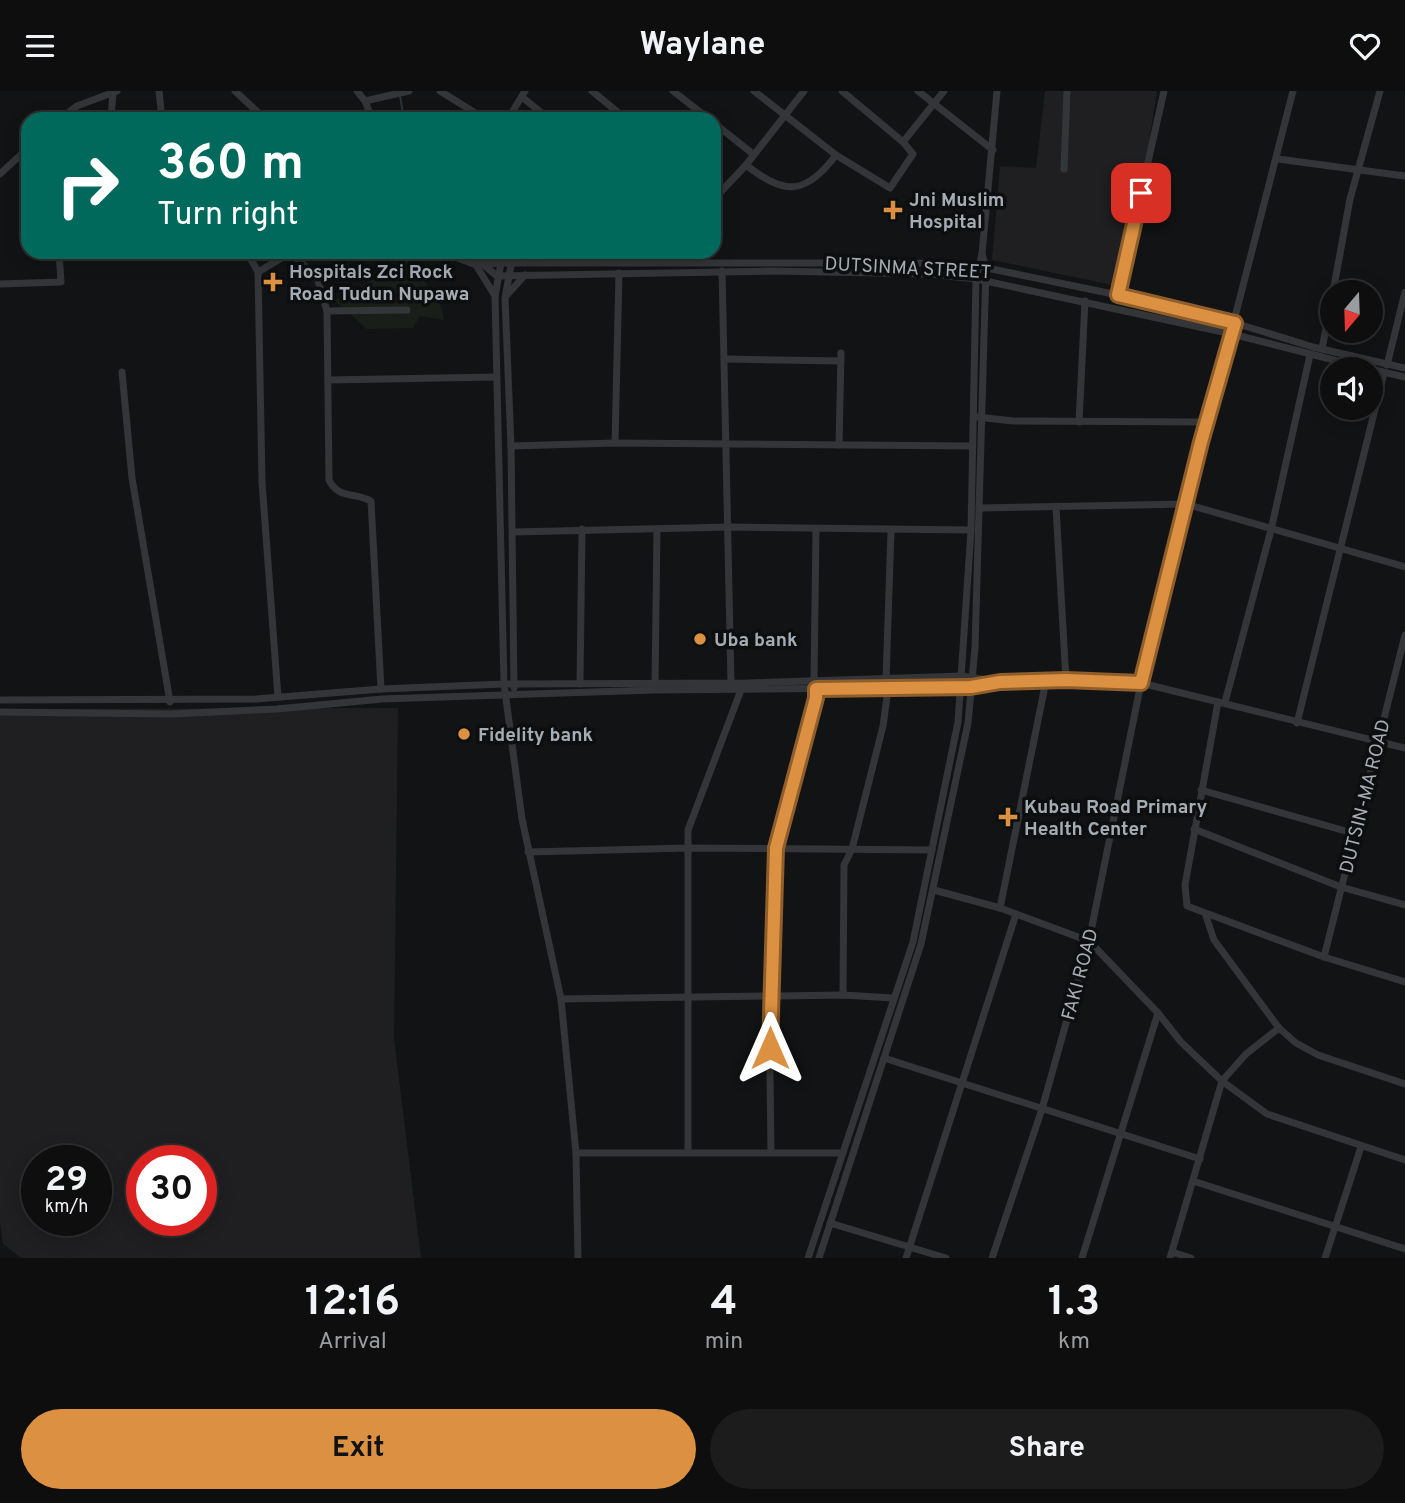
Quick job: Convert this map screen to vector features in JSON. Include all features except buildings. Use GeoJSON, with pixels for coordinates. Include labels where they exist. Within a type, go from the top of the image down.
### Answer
{"type":"FeatureCollection","features":[{"type":"Feature","properties":{"kind":"street"},"geometry":{"type":"LineString","coordinates":[[159,91],[161,112]]}},
{"type":"Feature","properties":{"kind":"street"},"geometry":{"type":"LineString","coordinates":[[235,91],[258,112]]}},
{"type":"Feature","properties":{"kind":"street"},"geometry":{"type":"LineString","coordinates":[[357,91],[369,112]]}},
{"type":"Feature","properties":{"kind":"street"},"geometry":{"type":"LineString","coordinates":[[440,91],[474,112]]}},
{"type":"Feature","properties":{"kind":"street"},"geometry":{"type":"LineString","coordinates":[[592,91],[618,112]]}},
{"type":"Feature","properties":{"kind":"street"},"geometry":{"type":"LineString","coordinates":[[673,91],[700,112]]}},
{"type":"Feature","properties":{"kind":"street"},"geometry":{"type":"LineString","coordinates":[[754,91],[836,155],[890,188],[913,154],[903,142],[842,91]]}},
{"type":"Feature","properties":{"kind":"street"},"geometry":{"type":"LineString","coordinates":[[721,190],[746,165],[804,91]]}},
{"type":"Feature","properties":{"kind":"street"},"geometry":{"type":"LineString","coordinates":[[918,91],[992,150]]}},
{"type":"Feature","properties":{"kind":"street"},"geometry":{"type":"LineString","coordinates":[[903,142],[944,91]]}},
{"type":"Feature","properties":{"kind":"street"},"geometry":{"type":"LineString","coordinates":[[819,1258],[921,944],[968,723],[979,508],[976,279],[982,254],[997,91]]}},
{"type":"Feature","properties":{"kind":"street"},"geometry":{"type":"LineString","coordinates":[[1064,169],[1067,91]]}},
{"type":"Feature","properties":{"kind":"street"},"geometry":{"type":"LineString","coordinates":[[1118,295],[1164,91]]}},
{"type":"Feature","properties":{"kind":"street","name":"FAKI ROAD"},"geometry":{"type":"LineString","coordinates":[[992,1258],[1042,1109],[1089,941],[1141,683],[1207,422],[1278,159],[1293,91]]}},
{"type":"Feature","properties":{"kind":"street"},"geometry":{"type":"LineString","coordinates":[[1335,280],[1350,199],[1380,91]]}},
{"type":"Feature","properties":{"kind":"street"},"geometry":{"type":"LineString","coordinates":[[69,112],[77,106],[115,92],[112,112]]}},
{"type":"Feature","properties":{"kind":"street"},"geometry":{"type":"LineString","coordinates":[[365,101],[407,92]]}},
{"type":"Feature","properties":{"kind":"street"},"geometry":{"type":"LineString","coordinates":[[512,112],[523,94],[542,112]]}},
{"type":"Feature","properties":{"kind":"street"},"geometry":{"type":"LineString","coordinates":[[721,129],[753,154]]}},
{"type":"Feature","properties":{"kind":"street"},"geometry":{"type":"LineString","coordinates":[[0,174],[21,154]]}},
{"type":"Feature","properties":{"kind":"street"},"geometry":{"type":"LineString","coordinates":[[746,165],[780,186],[800,188],[815,180],[836,155]]}},
{"type":"Feature","properties":{"kind":"street"},"geometry":{"type":"LineString","coordinates":[[1278,159],[1405,176]]}},
{"type":"Feature","properties":{"kind":"street"},"geometry":{"type":"LineString","coordinates":[[808,1258],[913,942],[958,722],[971,530],[972,446],[977,417],[986,268],[982,254]]}},
{"type":"Feature","properties":{"kind":"street"},"geometry":{"type":"LineString","coordinates":[[0,284],[61,282],[59,259]]}},
{"type":"Feature","properties":{"kind":"street"},"geometry":{"type":"LineString","coordinates":[[251,259],[258,272],[262,482],[278,697]]}},
{"type":"Feature","properties":{"kind":"street"},"geometry":{"type":"LineString","coordinates":[[258,272],[280,259]]}},
{"type":"Feature","properties":{"kind":"street"},"geometry":{"type":"LineString","coordinates":[[297,259],[317,277],[327,311],[329,480],[334,490],[342,494],[363,496],[371,501],[381,689]]}},
{"type":"Feature","properties":{"kind":"street","name":"DUTSINMA STREET"},"geometry":{"type":"LineString","coordinates":[[460,259],[485,266],[539,262],[671,262],[917,263],[986,268],[1118,295],[1235,323],[1405,377]]}},
{"type":"Feature","properties":{"kind":"street"},"geometry":{"type":"LineString","coordinates":[[485,259],[475,265],[495,296]]}},
{"type":"Feature","properties":{"kind":"street"},"geometry":{"type":"LineString","coordinates":[[504,259],[497,276],[495,296],[504,684],[509,695],[528,852],[561,999],[576,1153],[578,1258]]}},
{"type":"Feature","properties":{"kind":"street"},"geometry":{"type":"LineString","coordinates":[[509,695],[515,685],[511,446],[505,298],[513,263],[511,259]]}},
{"type":"Feature","properties":{"kind":"street"},"geometry":{"type":"LineString","coordinates":[[536,259],[539,262]]}},
{"type":"Feature","properties":{"kind":"street"},"geometry":{"type":"LineString","coordinates":[[485,266],[497,276]]}},
{"type":"Feature","properties":{"kind":"street"},"geometry":{"type":"LineString","coordinates":[[722,271],[730,527],[731,684]]}},
{"type":"Feature","properties":{"kind":"street","name":"DUTSINMA STREET"},"geometry":{"type":"LineString","coordinates":[[497,276],[722,271],[928,274],[985,280],[1232,334],[1320,357]]}},
{"type":"Feature","properties":{"kind":"street"},"geometry":{"type":"LineString","coordinates":[[615,443],[619,273]]}},
{"type":"Feature","properties":{"kind":"street"},"geometry":{"type":"LineString","coordinates":[[505,298],[525,275]]}},
{"type":"Feature","properties":{"kind":"street"},"geometry":{"type":"LineString","coordinates":[[1297,723],[1405,292]]}},
{"type":"Feature","properties":{"kind":"street"},"geometry":{"type":"LineString","coordinates":[[1079,422],[1085,302]]}},
{"type":"Feature","properties":{"kind":"street"},"geometry":{"type":"LineString","coordinates":[[327,311],[407,310]]}},
{"type":"Feature","properties":{"kind":"street"},"geometry":{"type":"LineString","coordinates":[[1322,349],[1323,343]]}},
{"type":"Feature","properties":{"kind":"street"},"geometry":{"type":"LineString","coordinates":[[1310,355],[1272,530],[1222,702],[1201,790],[1184,896],[1186,907],[1206,916],[1405,982]]}},
{"type":"Feature","properties":{"kind":"street"},"geometry":{"type":"LineString","coordinates":[[725,359],[841,357],[839,445]]}},
{"type":"Feature","properties":{"kind":"street","name":"DUTSINMA STREET"},"geometry":{"type":"LineString","coordinates":[[1385,369],[1405,368]]}},
{"type":"Feature","properties":{"kind":"street"},"geometry":{"type":"LineString","coordinates":[[122,372],[132,478],[170,702]]}},
{"type":"Feature","properties":{"kind":"street"},"geometry":{"type":"LineString","coordinates":[[328,380],[496,377]]}},
{"type":"Feature","properties":{"kind":"street"},"geometry":{"type":"LineString","coordinates":[[977,417],[1079,422],[1207,422]]}},
{"type":"Feature","properties":{"kind":"street"},"geometry":{"type":"LineString","coordinates":[[511,446],[615,443],[972,446]]}},
{"type":"Feature","properties":{"kind":"street"},"geometry":{"type":"LineString","coordinates":[[979,508],[1186,503],[1405,567]]}},
{"type":"Feature","properties":{"kind":"street"},"geometry":{"type":"LineString","coordinates":[[1056,507],[1066,680]]}},
{"type":"Feature","properties":{"kind":"street"},"geometry":{"type":"LineString","coordinates":[[513,532],[730,527],[971,530]]}},
{"type":"Feature","properties":{"kind":"street"},"geometry":{"type":"LineString","coordinates":[[580,684],[582,529]]}},
{"type":"Feature","properties":{"kind":"street"},"geometry":{"type":"LineString","coordinates":[[655,684],[657,529]]}},
{"type":"Feature","properties":{"kind":"street"},"geometry":{"type":"LineString","coordinates":[[771,1151],[769,997],[776,848],[816,698],[816,529]]}},
{"type":"Feature","properties":{"kind":"street"},"geometry":{"type":"LineString","coordinates":[[843,995],[844,865],[852,849],[883,726],[887,685],[891,531]]}},
{"type":"Feature","properties":{"kind":"street","name":"DUTSIN-MA ROAD"},"geometry":{"type":"LineString","coordinates":[[1324,957],[1405,635]]}},
{"type":"Feature","properties":{"kind":"street"},"geometry":{"type":"LineString","coordinates":[[887,685],[962,676],[1000,682]]}},
{"type":"Feature","properties":{"kind":"street"},"geometry":{"type":"LineString","coordinates":[[0,701],[170,702],[504,684],[971,687],[1000,682],[1066,680],[1141,683],[1297,723],[1378,739],[1405,748]]}},
{"type":"Feature","properties":{"kind":"street"},"geometry":{"type":"LineString","coordinates":[[1000,908],[1046,681]]}},
{"type":"Feature","properties":{"kind":"street"},"geometry":{"type":"LineString","coordinates":[[0,712],[171,714],[277,709],[382,699],[741,690],[815,685]]}},
{"type":"Feature","properties":{"kind":"street"},"geometry":{"type":"LineString","coordinates":[[688,1152],[688,830],[741,690]]}},
{"type":"Feature","properties":{"kind":"street"},"geometry":{"type":"LineString","coordinates":[[1201,790],[1356,834]]}},
{"type":"Feature","properties":{"kind":"street"},"geometry":{"type":"LineString","coordinates":[[1194,829],[1341,887],[1405,905]]}},
{"type":"Feature","properties":{"kind":"street"},"geometry":{"type":"LineString","coordinates":[[528,852],[688,848],[932,850]]}},
{"type":"Feature","properties":{"kind":"street"},"geometry":{"type":"LineString","coordinates":[[934,890],[1000,908],[1089,941],[1158,1013],[1181,1042],[1222,1081],[1267,1114],[1405,1160]]}},
{"type":"Feature","properties":{"kind":"street"},"geometry":{"type":"LineString","coordinates":[[906,1258],[1016,915]]}},
{"type":"Feature","properties":{"kind":"street"},"geometry":{"type":"LineString","coordinates":[[1206,916],[1214,940],[1279,1028],[1318,1055],[1405,1084]]}},
{"type":"Feature","properties":{"kind":"street"},"geometry":{"type":"LineString","coordinates":[[561,999],[843,995],[893,998]]}},
{"type":"Feature","properties":{"kind":"street"},"geometry":{"type":"LineString","coordinates":[[1082,1258],[1118,1134],[1158,1013]]}},
{"type":"Feature","properties":{"kind":"street"},"geometry":{"type":"LineString","coordinates":[[1191,1258],[1171,1255],[1222,1081],[1246,1054],[1279,1028]]}},
{"type":"Feature","properties":{"kind":"street"},"geometry":{"type":"LineString","coordinates":[[884,1058],[1200,1159]]}},
{"type":"Feature","properties":{"kind":"street"},"geometry":{"type":"LineString","coordinates":[[861,1097],[870,1100]]}},
{"type":"Feature","properties":{"kind":"street"},"geometry":{"type":"LineString","coordinates":[[1325,1258],[1361,1147]]}},
{"type":"Feature","properties":{"kind":"street"},"geometry":{"type":"LineString","coordinates":[[576,1153],[842,1153]]}},
{"type":"Feature","properties":{"kind":"street"},"geometry":{"type":"LineString","coordinates":[[1194,1181],[1405,1249]]}},
{"type":"Feature","properties":{"kind":"street"},"geometry":{"type":"LineString","coordinates":[[830,1223],[946,1258]]}},
{"type":"Feature","properties":{"kind":"shaded area"},"geometry":{"type":"Polygon","coordinates":[[[1045,91],[1157,91],[1145,167],[1112,285],[992,260],[1000,166],[1036,168],[1045,91]]]}},
{"type":"Feature","properties":{"kind":"shaded area"},"geometry":{"type":"Polygon","coordinates":[[[408,259],[413,259],[429,289],[439,297],[444,320],[420,316],[413,328],[367,329],[335,301],[408,259]]]}},
{"type":"Feature","properties":{"kind":"shaded area"},"geometry":{"type":"Polygon","coordinates":[[[398,708],[394,1038],[421,1258],[21,1258],[3,1244],[0,1222],[0,709],[398,708]]]}},
{"type":"Feature","properties":{"kind":"waterway"},"geometry":{"type":"LineString","coordinates":[[400,96],[403,112]]}},
{"type":"Feature","properties":{"kind":"place","name":"Jni Muslim Hospital"},"geometry":{"type":"Point","coordinates":[893,210]}},
{"type":"Feature","properties":{"kind":"place","name":"Hospitals Zci Rock Road Tudun Nupawa"},"geometry":{"type":"Point","coordinates":[273,282]}},
{"type":"Feature","properties":{"kind":"place","name":"Uba bank"},"geometry":{"type":"Point","coordinates":[700,639]}},
{"type":"Feature","properties":{"kind":"place","name":"Fidelity bank"},"geometry":{"type":"Point","coordinates":[464,734]}},
{"type":"Feature","properties":{"kind":"place","name":"Kubau Road Primary Health Center"},"geometry":{"type":"Point","coordinates":[1008,817]}},
{"type":"Feature","properties":{"kind":"route"},"geometry":{"type":"LineString","coordinates":[[770,1048],[769,997],[776,848],[816,698],[816,689],[971,687],[1000,682],[1066,680],[1141,683],[1201,442],[1235,323],[1118,295],[1141,193]]}}]}
